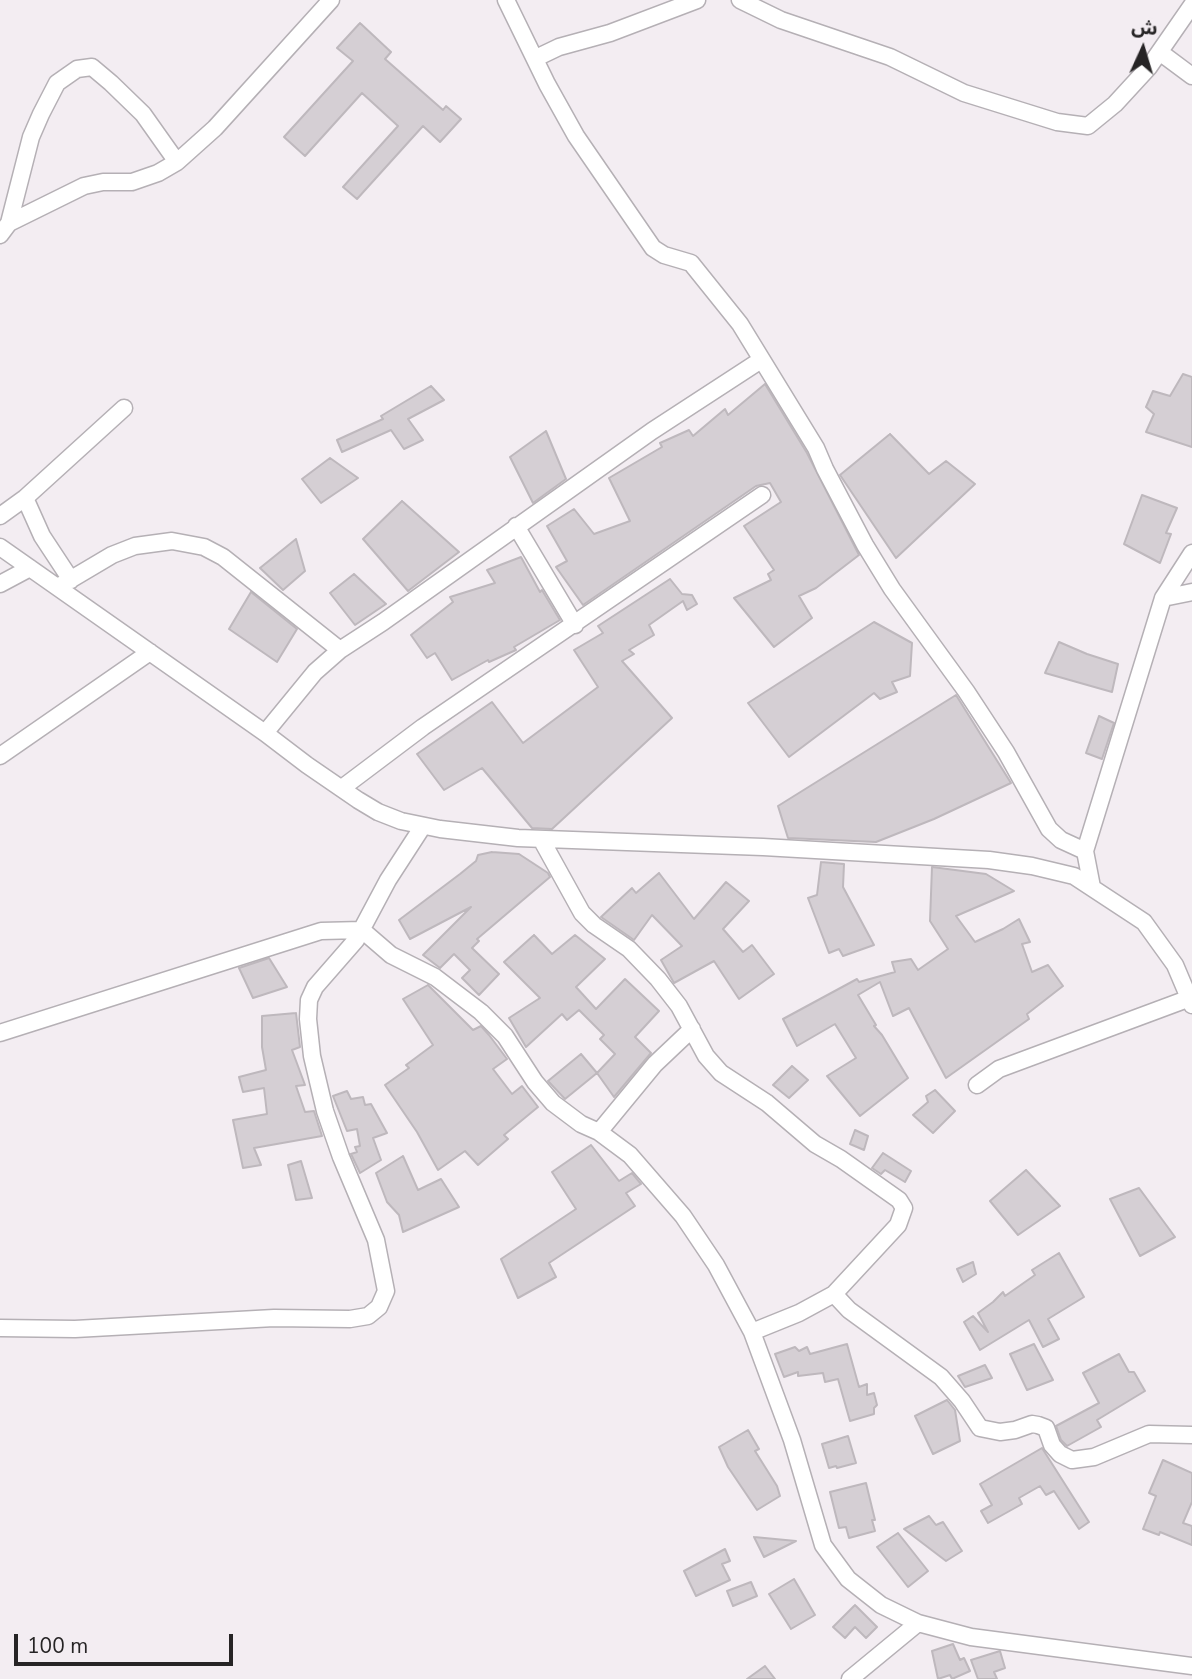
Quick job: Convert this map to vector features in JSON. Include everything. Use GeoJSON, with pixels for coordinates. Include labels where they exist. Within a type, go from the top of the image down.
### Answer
{"type":"FeatureCollection","features":[{"type":"Feature","properties":{"kind":"street"},"geometry":{"type":"LineString","coordinates":[[5,229],[84,186],[103,182],[132,182],[158,173],[177,162],[215,128],[331,0]]}},
{"type":"Feature","properties":{"kind":"street"},"geometry":{"type":"LineString","coordinates":[[506,0],[576,136],[653,248],[664,255],[691,263],[740,324],[816,448],[865,545],[892,589],[966,691],[1006,752],[1049,829],[1061,840],[1085,851]]}},
{"type":"Feature","properties":{"kind":"street"},"geometry":{"type":"LineString","coordinates":[[536,58],[559,47],[610,33],[697,0]]}},
{"type":"Feature","properties":{"kind":"street"},"geometry":{"type":"LineString","coordinates":[[740,0],[781,20],[890,57],[964,93],[1057,122],[1088,126],[1115,104],[1161,53],[1192,5]]}},
{"type":"Feature","properties":{"kind":"street"},"geometry":{"type":"LineString","coordinates":[[1161,53],[1192,76]]}},
{"type":"Feature","properties":{"kind":"street"},"geometry":{"type":"LineString","coordinates":[[5,229],[31,137],[41,114],[57,83],[77,69],[92,67],[111,83],[143,114],[177,162]]}},
{"type":"Feature","properties":{"kind":"street"},"geometry":{"type":"LineString","coordinates":[[265,733],[315,671],[340,650],[652,431],[761,360]]}},
{"type":"Feature","properties":{"kind":"street"},"geometry":{"type":"LineString","coordinates":[[0,516],[25,499],[124,408]]}},
{"type":"Feature","properties":{"kind":"street"},"geometry":{"type":"LineString","coordinates":[[341,788],[423,727],[762,495]]}},
{"type":"Feature","properties":{"kind":"street"},"geometry":{"type":"LineString","coordinates":[[25,499],[65,583]]}},
{"type":"Feature","properties":{"kind":"street"},"geometry":{"type":"LineString","coordinates":[[516,526],[575,625]]}},
{"type":"Feature","properties":{"kind":"street"},"geometry":{"type":"LineString","coordinates":[[65,583],[113,555],[135,546],[172,541],[204,547],[223,556],[340,650]]}},
{"type":"Feature","properties":{"kind":"street"},"geometry":{"type":"LineString","coordinates":[[0,547],[30,568],[65,583],[150,652],[378,812],[423,826],[541,839],[764,847],[989,860],[1032,866],[1074,876],[1144,922],[1175,965],[1191,1001],[999,1069],[977,1085]]}},
{"type":"Feature","properties":{"kind":"street"},"geometry":{"type":"LineString","coordinates":[[1092,887],[1085,851],[1163,598],[1192,553]]}},
{"type":"Feature","properties":{"kind":"street"},"geometry":{"type":"LineString","coordinates":[[0,584],[30,568]]}},
{"type":"Feature","properties":{"kind":"street"},"geometry":{"type":"LineString","coordinates":[[1163,598],[1192,592]]}},
{"type":"Feature","properties":{"kind":"street"},"geometry":{"type":"LineString","coordinates":[[0,756],[150,652]]}},
{"type":"Feature","properties":{"kind":"street"},"geometry":{"type":"LineString","coordinates":[[0,1328],[75,1329],[274,1318],[349,1319],[368,1315],[379,1307],[386,1291],[376,1240],[325,1111],[312,1056],[309,1000],[315,987],[362,930],[388,880],[423,826]]}},
{"type":"Feature","properties":{"kind":"street"},"geometry":{"type":"LineString","coordinates":[[541,839],[582,913],[594,925],[629,949],[658,979],[679,1006],[706,1056],[720,1073],[767,1103],[815,1144],[899,1200],[904,1208],[898,1225],[834,1294],[752,1332]]}},
{"type":"Feature","properties":{"kind":"street"},"geometry":{"type":"LineString","coordinates":[[0,1033],[321,931],[362,930],[391,955],[435,977],[481,1012],[505,1036],[535,1082],[553,1103],[630,1155],[683,1216],[716,1265],[752,1332],[792,1440],[822,1545],[848,1579],[881,1605],[918,1623],[971,1637],[1192,1666]]}},
{"type":"Feature","properties":{"kind":"street"},"geometry":{"type":"LineString","coordinates":[[599,1132],[640,1081],[692,1029]]}},
{"type":"Feature","properties":{"kind":"street"},"geometry":{"type":"LineString","coordinates":[[834,1294],[849,1310],[941,1377],[962,1401],[980,1428],[1000,1432],[1038,1425],[1046,1428],[1052,1445],[1060,1454],[1072,1460],[1094,1457],[1149,1434],[1192,1435]]}},
{"type":"Feature","properties":{"kind":"street"},"geometry":{"type":"LineString","coordinates":[[850,1679],[918,1623]]}},
{"type":"Feature","properties":{"kind":"building"},"geometry":{"type":"Polygon","coordinates":[[[360,23],[391,52],[385,59],[443,110],[446,106],[461,119],[440,142],[423,126],[357,199],[343,187],[398,126],[362,93],[305,156],[284,137],[353,61],[337,48],[360,23]]]}},
{"type":"Feature","properties":{"kind":"building"},"geometry":{"type":"Polygon","coordinates":[[[1183,374],[1192,377],[1192,447],[1146,432],[1154,414],[1146,407],[1153,391],[1170,396],[1183,374]]]}},
{"type":"Feature","properties":{"kind":"building"},"geometry":{"type":"Polygon","coordinates":[[[765,384],[807,453],[859,555],[816,588],[799,596],[812,618],[774,647],[734,598],[771,580],[768,574],[774,570],[744,526],[781,502],[770,483],[756,486],[583,605],[556,567],[567,561],[547,526],[574,509],[594,534],[630,521],[609,478],[662,447],[660,443],[689,430],[693,436],[725,409],[728,415],[765,384]]]}},
{"type":"Feature","properties":{"kind":"building"},"geometry":{"type":"Polygon","coordinates":[[[431,386],[444,400],[408,419],[423,440],[404,449],[391,430],[342,452],[337,440],[383,419],[381,416],[431,386]]]}},
{"type":"Feature","properties":{"kind":"building"},"geometry":{"type":"Polygon","coordinates":[[[546,431],[566,479],[533,503],[510,457],[546,431]]]}},
{"type":"Feature","properties":{"kind":"building"},"geometry":{"type":"Polygon","coordinates":[[[890,434],[929,474],[946,461],[975,484],[896,558],[840,475],[890,434]]]}},
{"type":"Feature","properties":{"kind":"building"},"geometry":{"type":"Polygon","coordinates":[[[330,458],[358,478],[321,503],[302,479],[330,458]]]}},
{"type":"Feature","properties":{"kind":"building"},"geometry":{"type":"Polygon","coordinates":[[[1142,495],[1177,508],[1166,533],[1171,534],[1160,563],[1124,544],[1142,495]]]}},
{"type":"Feature","properties":{"kind":"building"},"geometry":{"type":"Polygon","coordinates":[[[402,501],[459,552],[408,591],[363,539],[402,501]]]}},
{"type":"Feature","properties":{"kind":"building"},"geometry":{"type":"Polygon","coordinates":[[[296,539],[305,571],[283,590],[260,568],[296,539]]]}},
{"type":"Feature","properties":{"kind":"building"},"geometry":{"type":"Polygon","coordinates":[[[521,557],[540,592],[542,590],[560,620],[514,647],[516,650],[489,662],[488,660],[452,680],[435,653],[427,658],[411,635],[453,602],[450,597],[495,583],[487,570],[521,557]]]}},
{"type":"Feature","properties":{"kind":"building"},"geometry":{"type":"Polygon","coordinates":[[[354,574],[386,604],[355,625],[330,593],[354,574]]]}},
{"type":"Feature","properties":{"kind":"building"},"geometry":{"type":"Polygon","coordinates":[[[670,579],[682,594],[692,595],[697,604],[687,610],[683,601],[649,625],[654,635],[629,650],[634,654],[622,661],[672,718],[552,829],[532,828],[482,768],[444,790],[417,754],[492,702],[523,743],[598,687],[574,650],[603,633],[598,626],[670,579]]]}},
{"type":"Feature","properties":{"kind":"building"},"geometry":{"type":"Polygon","coordinates":[[[251,592],[297,629],[277,662],[229,629],[251,592]]]}},
{"type":"Feature","properties":{"kind":"building"},"geometry":{"type":"Polygon","coordinates":[[[874,622],[912,643],[910,676],[892,682],[897,692],[880,699],[874,693],[789,757],[748,703],[874,622]]]}},
{"type":"Feature","properties":{"kind":"building"},"geometry":{"type":"Polygon","coordinates":[[[1059,642],[1118,664],[1112,692],[1045,673],[1059,642]]]}},
{"type":"Feature","properties":{"kind":"building"},"geometry":{"type":"Polygon","coordinates":[[[956,695],[1011,783],[934,819],[876,842],[788,838],[778,806],[956,695]]]}},
{"type":"Feature","properties":{"kind":"building"},"geometry":{"type":"Polygon","coordinates":[[[1099,716],[1114,723],[1102,759],[1086,753],[1099,716]]]}},
{"type":"Feature","properties":{"kind":"building"},"geometry":{"type":"Polygon","coordinates":[[[492,852],[519,854],[550,877],[477,939],[479,941],[472,948],[499,974],[479,995],[462,978],[470,970],[454,954],[440,968],[423,955],[471,907],[410,939],[399,920],[476,861],[478,855],[492,852]]]}},
{"type":"Feature","properties":{"kind":"building"},"geometry":{"type":"Polygon","coordinates":[[[821,862],[844,864],[843,887],[874,945],[843,956],[839,949],[829,953],[808,898],[817,895],[821,862]]]}},
{"type":"Feature","properties":{"kind":"building"},"geometry":{"type":"Polygon","coordinates":[[[932,867],[986,874],[1014,891],[956,916],[975,942],[1019,919],[1030,942],[1022,944],[1032,972],[1048,965],[1063,986],[1027,1014],[1029,1019],[946,1078],[909,1008],[893,1016],[880,982],[858,995],[876,1025],[874,1026],[908,1078],[860,1116],[827,1076],[856,1058],[835,1024],[797,1046],[783,1019],[857,979],[859,982],[895,972],[892,962],[911,959],[918,970],[948,949],[930,921],[932,867]]]}},
{"type":"Feature","properties":{"kind":"building"},"geometry":{"type":"Polygon","coordinates":[[[659,873],[694,919],[726,882],[749,901],[723,929],[743,952],[752,945],[774,974],[739,999],[714,961],[674,983],[661,960],[682,946],[652,915],[634,940],[601,917],[632,888],[636,893],[659,873]]]}},
{"type":"Feature","properties":{"kind":"building"},"geometry":{"type":"Polygon","coordinates":[[[534,935],[552,954],[575,935],[605,959],[576,987],[596,1009],[625,979],[659,1011],[635,1037],[651,1053],[614,1097],[597,1073],[615,1054],[600,1039],[604,1035],[579,1010],[567,1020],[562,1014],[526,1047],[509,1018],[540,998],[504,962],[534,935]]]}},
{"type":"Feature","properties":{"kind":"building"},"geometry":{"type":"Polygon","coordinates":[[[269,958],[287,987],[253,998],[239,968],[269,958]]]}},
{"type":"Feature","properties":{"kind":"building"},"geometry":{"type":"Polygon","coordinates":[[[428,985],[473,1030],[481,1026],[507,1059],[493,1069],[512,1094],[522,1086],[538,1107],[504,1135],[508,1139],[478,1165],[465,1151],[438,1170],[417,1132],[385,1085],[409,1068],[406,1065],[433,1045],[403,999],[428,985]]]}},
{"type":"Feature","properties":{"kind":"building"},"geometry":{"type":"Polygon","coordinates":[[[296,1013],[300,1047],[292,1050],[305,1085],[296,1086],[305,1112],[314,1111],[322,1136],[254,1148],[261,1165],[243,1168],[233,1120],[267,1114],[264,1088],[243,1092],[239,1077],[266,1070],[262,1047],[262,1016],[296,1013]]]}},
{"type":"Feature","properties":{"kind":"building"},"geometry":{"type":"Polygon","coordinates":[[[581,1054],[597,1073],[565,1099],[548,1081],[581,1054]]]}},
{"type":"Feature","properties":{"kind":"building"},"geometry":{"type":"Polygon","coordinates":[[[792,1066],[808,1080],[789,1098],[773,1085],[792,1066]]]}},
{"type":"Feature","properties":{"kind":"building"},"geometry":{"type":"Polygon","coordinates":[[[935,1090],[955,1111],[933,1133],[913,1115],[928,1102],[926,1096],[935,1090]]]}},
{"type":"Feature","properties":{"kind":"building"},"geometry":{"type":"Polygon","coordinates":[[[347,1091],[351,1099],[363,1097],[365,1105],[371,1104],[387,1133],[373,1138],[381,1160],[360,1173],[351,1154],[357,1152],[355,1147],[360,1146],[357,1129],[347,1131],[333,1096],[347,1091]]]}},
{"type":"Feature","properties":{"kind":"building"},"geometry":{"type":"Polygon","coordinates":[[[855,1130],[868,1136],[864,1150],[850,1144],[855,1130]]]}},
{"type":"Feature","properties":{"kind":"building"},"geometry":{"type":"Polygon","coordinates":[[[591,1145],[619,1181],[632,1173],[641,1184],[626,1193],[635,1206],[549,1263],[556,1277],[518,1298],[501,1259],[576,1209],[552,1172],[591,1145]]]}},
{"type":"Feature","properties":{"kind":"building"},"geometry":{"type":"Polygon","coordinates":[[[883,1153],[911,1171],[905,1182],[885,1170],[881,1174],[872,1168],[883,1153]]]}},
{"type":"Feature","properties":{"kind":"building"},"geometry":{"type":"Polygon","coordinates":[[[403,1156],[418,1190],[441,1179],[459,1207],[403,1232],[399,1215],[387,1202],[376,1173],[403,1156]]]}},
{"type":"Feature","properties":{"kind":"building"},"geometry":{"type":"Polygon","coordinates":[[[301,1161],[312,1198],[296,1200],[288,1165],[301,1161]]]}},
{"type":"Feature","properties":{"kind":"building"},"geometry":{"type":"Polygon","coordinates":[[[1026,1170],[1060,1206],[1018,1235],[990,1201],[1026,1170]]]}},
{"type":"Feature","properties":{"kind":"building"},"geometry":{"type":"Polygon","coordinates":[[[1139,1188],[1175,1237],[1140,1256],[1110,1199],[1139,1188]]]}},
{"type":"Feature","properties":{"kind":"building"},"geometry":{"type":"Polygon","coordinates":[[[1059,1253],[1084,1297],[1048,1319],[1059,1339],[1043,1347],[1029,1320],[980,1350],[964,1322],[973,1316],[988,1332],[978,1313],[1003,1292],[1005,1296],[1035,1275],[1032,1270],[1059,1253]]]}},
{"type":"Feature","properties":{"kind":"building"},"geometry":{"type":"Polygon","coordinates":[[[973,1262],[976,1274],[963,1282],[957,1269],[973,1262]]]}},
{"type":"Feature","properties":{"kind":"building"},"geometry":{"type":"Polygon","coordinates":[[[847,1344],[859,1387],[867,1384],[867,1395],[874,1393],[877,1405],[874,1414],[850,1421],[838,1379],[825,1382],[823,1373],[798,1376],[798,1372],[784,1377],[775,1354],[795,1347],[799,1351],[807,1347],[810,1354],[847,1344]]]}},
{"type":"Feature","properties":{"kind":"building"},"geometry":{"type":"Polygon","coordinates":[[[1034,1344],[1053,1380],[1027,1390],[1010,1354],[1034,1344]]]}},
{"type":"Feature","properties":{"kind":"building"},"geometry":{"type":"Polygon","coordinates":[[[1119,1354],[1129,1372],[1134,1372],[1145,1391],[1097,1420],[1101,1427],[1067,1446],[1061,1440],[1056,1426],[1099,1403],[1083,1373],[1119,1354]]]}},
{"type":"Feature","properties":{"kind":"building"},"geometry":{"type":"Polygon","coordinates":[[[985,1365],[992,1378],[965,1387],[958,1376],[985,1365]]]}},
{"type":"Feature","properties":{"kind":"building"},"geometry":{"type":"Polygon","coordinates":[[[947,1400],[955,1410],[960,1441],[933,1454],[915,1416],[947,1400]]]}},
{"type":"Feature","properties":{"kind":"building"},"geometry":{"type":"Polygon","coordinates":[[[748,1430],[759,1449],[755,1451],[777,1486],[780,1496],[757,1510],[728,1467],[719,1447],[748,1430]]]}},
{"type":"Feature","properties":{"kind":"building"},"geometry":{"type":"Polygon","coordinates":[[[848,1436],[856,1463],[829,1468],[822,1444],[848,1436]]]}},
{"type":"Feature","properties":{"kind":"building"},"geometry":{"type":"Polygon","coordinates":[[[1042,1448],[1089,1522],[1079,1529],[1054,1491],[1046,1495],[1040,1486],[1019,1498],[1022,1504],[988,1523],[981,1511],[992,1505],[980,1484],[1042,1448]]]}},
{"type":"Feature","properties":{"kind":"building"},"geometry":{"type":"Polygon","coordinates":[[[1163,1460],[1192,1473],[1192,1502],[1183,1523],[1192,1526],[1192,1545],[1160,1532],[1159,1535],[1143,1529],[1156,1496],[1149,1493],[1163,1460]]]}},
{"type":"Feature","properties":{"kind":"building"},"geometry":{"type":"Polygon","coordinates":[[[866,1483],[875,1531],[849,1538],[846,1527],[839,1528],[830,1492],[866,1483]]]}},
{"type":"Feature","properties":{"kind":"building"},"geometry":{"type":"Polygon","coordinates":[[[929,1516],[936,1525],[943,1522],[962,1551],[946,1561],[904,1529],[929,1516]]]}},
{"type":"Feature","properties":{"kind":"building"},"geometry":{"type":"Polygon","coordinates":[[[898,1533],[928,1571],[908,1587],[877,1547],[898,1533]]]}},
{"type":"Feature","properties":{"kind":"building"},"geometry":{"type":"Polygon","coordinates":[[[754,1537],[796,1541],[764,1557],[754,1537]]]}},
{"type":"Feature","properties":{"kind":"building"},"geometry":{"type":"Polygon","coordinates":[[[725,1549],[730,1561],[722,1564],[730,1580],[696,1596],[684,1571],[725,1549]]]}},
{"type":"Feature","properties":{"kind":"building"},"geometry":{"type":"Polygon","coordinates":[[[794,1579],[815,1615],[791,1629],[769,1594],[794,1579]]]}},
{"type":"Feature","properties":{"kind":"building"},"geometry":{"type":"Polygon","coordinates":[[[751,1582],[757,1596],[733,1606],[727,1591],[751,1582]]]}},
{"type":"Feature","properties":{"kind":"building"},"geometry":{"type":"Polygon","coordinates":[[[855,1605],[877,1627],[866,1638],[855,1627],[845,1638],[833,1627],[855,1605]]]}},
{"type":"Feature","properties":{"kind":"building"},"geometry":{"type":"Polygon","coordinates":[[[953,1644],[960,1660],[964,1658],[970,1671],[952,1679],[950,1675],[938,1679],[932,1651],[953,1644]]]}},
{"type":"Feature","properties":{"kind":"building"},"geometry":{"type":"Polygon","coordinates":[[[1000,1651],[1005,1668],[994,1672],[997,1679],[978,1679],[971,1660],[1000,1651]]]}},
{"type":"Feature","properties":{"kind":"building"},"geometry":{"type":"Polygon","coordinates":[[[765,1666],[775,1679],[747,1679],[765,1666]]]}}]}
